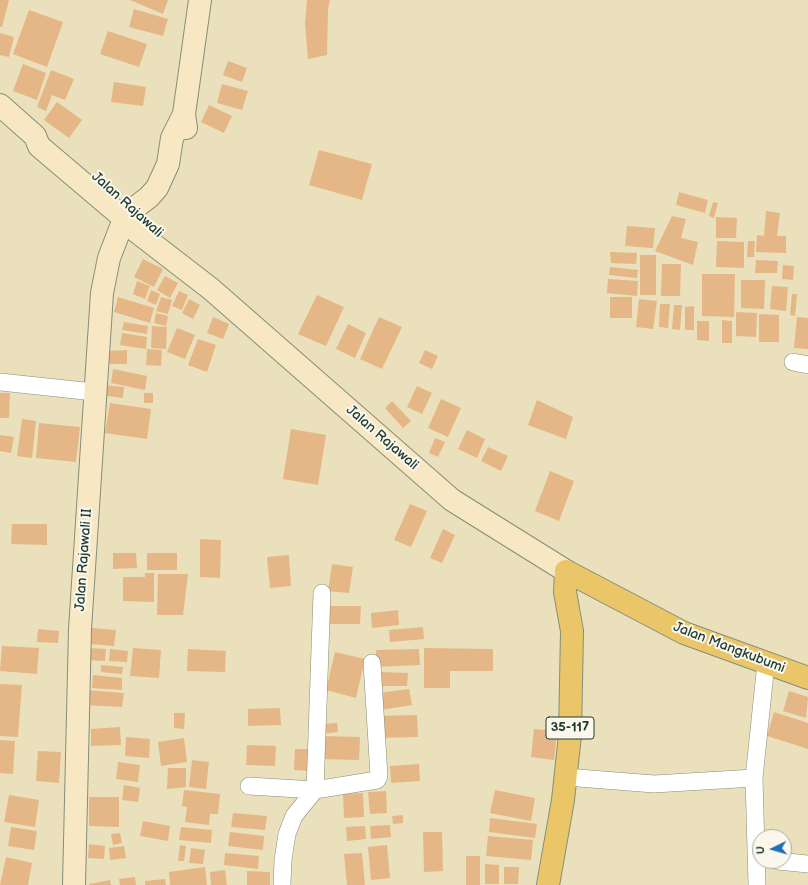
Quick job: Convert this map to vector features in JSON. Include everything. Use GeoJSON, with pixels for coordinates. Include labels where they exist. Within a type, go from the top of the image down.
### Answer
{"type":"FeatureCollection","features":[{"type":"Feature","properties":{"kind":"main road","name":"Jalan Mangkubumi"},"geometry":{"type":"LineString","coordinates":[[566,571],[684,633],[808,678]]}},
{"type":"Feature","properties":{"kind":"main road","name":"35-117"},"geometry":{"type":"LineString","coordinates":[[548,885],[566,777],[570,735],[572,631],[565,592],[566,571]]}},
{"type":"Feature","properties":{"kind":"street","name":"Jalan Rajawali II"},"geometry":{"type":"LineString","coordinates":[[74,885],[80,629],[94,392],[102,293],[109,258],[130,223],[170,190],[187,140],[184,114],[200,0]]}},
{"type":"Feature","properties":{"kind":"street","name":"Jalan Rajawali"},"geometry":{"type":"LineString","coordinates":[[0,105],[35,136],[39,146],[211,289],[452,500],[566,571]]}},
{"type":"Feature","properties":{"kind":"street"},"geometry":{"type":"LineString","coordinates":[[0,382],[94,392]]}},
{"type":"Feature","properties":{"kind":"street"},"geometry":{"type":"LineString","coordinates":[[282,885],[283,860],[287,834],[294,816],[315,790],[322,593]]}},
{"type":"Feature","properties":{"kind":"street"},"geometry":{"type":"LineString","coordinates":[[249,786],[315,790],[373,782],[379,776],[372,663]]}},
{"type":"Feature","properties":{"kind":"street"},"geometry":{"type":"LineString","coordinates":[[757,829],[754,778],[766,663]]}},
{"type":"Feature","properties":{"kind":"street"},"geometry":{"type":"LineString","coordinates":[[566,777],[654,784],[754,778]]}},
{"type":"Feature","properties":{"kind":"street"},"geometry":{"type":"LineString","coordinates":[[792,862],[808,864]]}},
{"type":"Feature","properties":{"kind":"street"},"geometry":{"type":"LineString","coordinates":[[757,885],[758,869]]}},
{"type":"Feature","properties":{"kind":"building"},"geometry":{"type":"Polygon","coordinates":[[[0,0],[9,0],[2,27],[0,27],[0,0]]]}},
{"type":"Feature","properties":{"kind":"building"},"geometry":{"type":"Polygon","coordinates":[[[130,0],[168,0],[163,14],[130,0]]]}},
{"type":"Feature","properties":{"kind":"building"},"geometry":{"type":"Polygon","coordinates":[[[307,0],[330,0],[328,9],[327,55],[308,59],[305,23],[307,0]]]}},
{"type":"Feature","properties":{"kind":"building"},"geometry":{"type":"Polygon","coordinates":[[[134,9],[168,19],[163,36],[129,27],[134,9]]]}},
{"type":"Feature","properties":{"kind":"building"},"geometry":{"type":"Polygon","coordinates":[[[29,10],[63,22],[47,67],[13,54],[29,10]]]}},
{"type":"Feature","properties":{"kind":"building"},"geometry":{"type":"Polygon","coordinates":[[[108,31],[147,44],[139,67],[100,54],[108,31]]]}},
{"type":"Feature","properties":{"kind":"building"},"geometry":{"type":"Polygon","coordinates":[[[0,33],[14,37],[9,57],[0,55],[0,33]]]}},
{"type":"Feature","properties":{"kind":"building"},"geometry":{"type":"Polygon","coordinates":[[[228,61],[247,68],[242,82],[223,75],[228,61]]]}},
{"type":"Feature","properties":{"kind":"building"},"geometry":{"type":"Polygon","coordinates":[[[23,64],[46,73],[37,100],[13,91],[23,64]]]}},
{"type":"Feature","properties":{"kind":"building"},"geometry":{"type":"Polygon","coordinates":[[[51,70],[74,79],[65,100],[52,95],[46,111],[37,107],[51,70]]]}},
{"type":"Feature","properties":{"kind":"building"},"geometry":{"type":"Polygon","coordinates":[[[114,82],[146,87],[143,106],[111,102],[114,82]]]}},
{"type":"Feature","properties":{"kind":"building"},"geometry":{"type":"Polygon","coordinates":[[[222,84],[248,91],[242,110],[217,103],[222,84]]]}},
{"type":"Feature","properties":{"kind":"building"},"geometry":{"type":"Polygon","coordinates":[[[57,102],[82,120],[69,138],[44,120],[57,102]]]}},
{"type":"Feature","properties":{"kind":"building"},"geometry":{"type":"Polygon","coordinates":[[[209,105],[232,116],[224,133],[201,122],[209,105]]]}},
{"type":"Feature","properties":{"kind":"building"},"geometry":{"type":"Polygon","coordinates":[[[319,150],[372,164],[362,200],[309,185],[319,150]]]}},
{"type":"Feature","properties":{"kind":"building"},"geometry":{"type":"Polygon","coordinates":[[[679,192],[708,200],[705,213],[676,205],[679,192]]]}},
{"type":"Feature","properties":{"kind":"building"},"geometry":{"type":"Polygon","coordinates":[[[713,202],[718,203],[714,218],[709,216],[713,202]]]}},
{"type":"Feature","properties":{"kind":"building"},"geometry":{"type":"Polygon","coordinates":[[[766,211],[780,213],[777,236],[786,236],[786,253],[756,252],[757,235],[764,236],[766,211]]]}},
{"type":"Feature","properties":{"kind":"building"},"geometry":{"type":"Polygon","coordinates":[[[672,216],[686,219],[681,238],[698,242],[693,265],[655,251],[672,216]]]}},
{"type":"Feature","properties":{"kind":"building"},"geometry":{"type":"Polygon","coordinates":[[[716,217],[737,218],[736,238],[716,238],[716,217]]]}},
{"type":"Feature","properties":{"kind":"building"},"geometry":{"type":"Polygon","coordinates":[[[627,226],[655,228],[653,248],[625,246],[627,226]]]}},
{"type":"Feature","properties":{"kind":"building"},"geometry":{"type":"Polygon","coordinates":[[[717,241],[744,242],[744,268],[716,267],[717,241]]]}},
{"type":"Feature","properties":{"kind":"building"},"geometry":{"type":"Polygon","coordinates":[[[748,241],[755,241],[754,257],[747,257],[748,241]]]}},
{"type":"Feature","properties":{"kind":"building"},"geometry":{"type":"Polygon","coordinates":[[[610,252],[637,253],[636,264],[611,263],[610,252]]]}},
{"type":"Feature","properties":{"kind":"building"},"geometry":{"type":"Polygon","coordinates":[[[640,255],[656,255],[656,295],[640,295],[640,255]]]}},
{"type":"Feature","properties":{"kind":"building"},"geometry":{"type":"Polygon","coordinates":[[[143,259],[163,269],[154,287],[134,277],[143,259]]]}},
{"type":"Feature","properties":{"kind":"building"},"geometry":{"type":"Polygon","coordinates":[[[756,260],[778,261],[777,273],[755,273],[756,260]]]}},
{"type":"Feature","properties":{"kind":"building"},"geometry":{"type":"Polygon","coordinates":[[[662,264],[681,264],[680,296],[661,296],[662,264]]]}},
{"type":"Feature","properties":{"kind":"building"},"geometry":{"type":"Polygon","coordinates":[[[783,265],[794,266],[793,280],[782,279],[783,265]]]}},
{"type":"Feature","properties":{"kind":"building"},"geometry":{"type":"Polygon","coordinates":[[[610,267],[638,270],[637,278],[609,275],[610,267]]]}},
{"type":"Feature","properties":{"kind":"building"},"geometry":{"type":"Polygon","coordinates":[[[702,274],[735,274],[734,317],[702,316],[702,274]]]}},
{"type":"Feature","properties":{"kind":"building"},"geometry":{"type":"Polygon","coordinates":[[[165,276],[178,283],[170,298],[157,290],[165,276]]]}},
{"type":"Feature","properties":{"kind":"building"},"geometry":{"type":"Polygon","coordinates":[[[608,279],[638,281],[637,296],[607,293],[608,279]]]}},
{"type":"Feature","properties":{"kind":"building"},"geometry":{"type":"Polygon","coordinates":[[[741,280],[765,280],[764,309],[741,308],[741,280]]]}},
{"type":"Feature","properties":{"kind":"building"},"geometry":{"type":"Polygon","coordinates":[[[137,281],[150,286],[145,299],[133,294],[137,281]]]}},
{"type":"Feature","properties":{"kind":"building"},"geometry":{"type":"Polygon","coordinates":[[[772,286],[788,287],[786,311],[770,309],[772,286]]]}},
{"type":"Feature","properties":{"kind":"building"},"geometry":{"type":"Polygon","coordinates":[[[151,290],[160,294],[156,305],[147,301],[151,290]]]}},
{"type":"Feature","properties":{"kind":"building"},"geometry":{"type":"Polygon","coordinates":[[[179,291],[188,295],[182,310],[172,306],[179,291]]]}},
{"type":"Feature","properties":{"kind":"building"},"geometry":{"type":"Polygon","coordinates":[[[792,294],[797,294],[795,316],[790,315],[792,294]]]}},
{"type":"Feature","properties":{"kind":"building"},"geometry":{"type":"Polygon","coordinates":[[[317,295],[344,307],[326,346],[298,334],[317,295]]]}},
{"type":"Feature","properties":{"kind":"building"},"geometry":{"type":"Polygon","coordinates":[[[118,297],[154,308],[150,323],[114,312],[118,297]]]}},
{"type":"Feature","properties":{"kind":"building"},"geometry":{"type":"Polygon","coordinates":[[[161,297],[172,300],[168,314],[156,311],[161,297]]]}},
{"type":"Feature","properties":{"kind":"building"},"geometry":{"type":"Polygon","coordinates":[[[610,297],[632,297],[632,318],[610,318],[610,297]]]}},
{"type":"Feature","properties":{"kind":"building"},"geometry":{"type":"Polygon","coordinates":[[[189,299],[200,305],[193,319],[182,313],[189,299]]]}},
{"type":"Feature","properties":{"kind":"building"},"geometry":{"type":"Polygon","coordinates":[[[639,299],[657,301],[653,329],[636,327],[639,299]]]}},
{"type":"Feature","properties":{"kind":"building"},"geometry":{"type":"Polygon","coordinates":[[[660,304],[670,304],[668,328],[659,327],[660,304]]]}},
{"type":"Feature","properties":{"kind":"building"},"geometry":{"type":"Polygon","coordinates":[[[674,305],[682,305],[680,330],[672,329],[674,305]]]}},
{"type":"Feature","properties":{"kind":"building"},"geometry":{"type":"Polygon","coordinates":[[[694,306],[694,330],[685,330],[685,307],[694,306]]]}},
{"type":"Feature","properties":{"kind":"building"},"geometry":{"type":"Polygon","coordinates":[[[736,312],[757,313],[756,337],[736,336],[736,312]]]}},
{"type":"Feature","properties":{"kind":"building"},"geometry":{"type":"Polygon","coordinates":[[[156,313],[168,316],[166,326],[154,323],[156,313]]]}},
{"type":"Feature","properties":{"kind":"building"},"geometry":{"type":"Polygon","coordinates":[[[759,314],[779,315],[779,342],[759,342],[759,314]]]}},
{"type":"Feature","properties":{"kind":"building"},"geometry":{"type":"Polygon","coordinates":[[[213,317],[229,324],[223,339],[207,333],[213,317]]]}},
{"type":"Feature","properties":{"kind":"building"},"geometry":{"type":"Polygon","coordinates":[[[379,317],[402,327],[382,369],[360,359],[379,317]]]}},
{"type":"Feature","properties":{"kind":"building"},"geometry":{"type":"Polygon","coordinates":[[[797,317],[808,318],[808,349],[794,348],[797,317]]]}},
{"type":"Feature","properties":{"kind":"building"},"geometry":{"type":"Polygon","coordinates":[[[722,320],[732,321],[732,343],[722,343],[722,320]]]}},
{"type":"Feature","properties":{"kind":"building"},"geometry":{"type":"Polygon","coordinates":[[[697,321],[709,321],[709,341],[697,340],[697,321]]]}},
{"type":"Feature","properties":{"kind":"building"},"geometry":{"type":"Polygon","coordinates":[[[124,322],[148,326],[147,334],[122,330],[124,322]]]}},
{"type":"Feature","properties":{"kind":"building"},"geometry":{"type":"Polygon","coordinates":[[[348,324],[366,333],[355,358],[336,349],[348,324]]]}},
{"type":"Feature","properties":{"kind":"building"},"geometry":{"type":"Polygon","coordinates":[[[152,326],[167,327],[166,349],[151,348],[152,326]]]}},
{"type":"Feature","properties":{"kind":"building"},"geometry":{"type":"Polygon","coordinates":[[[177,328],[195,335],[185,359],[167,352],[177,328]]]}},
{"type":"Feature","properties":{"kind":"building"},"geometry":{"type":"Polygon","coordinates":[[[122,333],[147,337],[146,349],[120,345],[122,333]]]}},
{"type":"Feature","properties":{"kind":"building"},"geometry":{"type":"Polygon","coordinates":[[[198,339],[216,345],[207,372],[188,365],[198,339]]]}},
{"type":"Feature","properties":{"kind":"building"},"geometry":{"type":"Polygon","coordinates":[[[147,349],[162,350],[161,366],[146,365],[147,349]]]}},
{"type":"Feature","properties":{"kind":"building"},"geometry":{"type":"Polygon","coordinates":[[[127,350],[127,364],[107,364],[107,351],[127,350]]]}},
{"type":"Feature","properties":{"kind":"building"},"geometry":{"type":"Polygon","coordinates":[[[425,350],[438,356],[432,369],[419,363],[425,350]]]}},
{"type":"Feature","properties":{"kind":"building"},"geometry":{"type":"Polygon","coordinates":[[[113,369],[147,376],[145,390],[111,383],[113,369]]]}},
{"type":"Feature","properties":{"kind":"building"},"geometry":{"type":"Polygon","coordinates":[[[102,385],[124,387],[123,398],[101,395],[102,385]]]}},
{"type":"Feature","properties":{"kind":"building"},"geometry":{"type":"Polygon","coordinates":[[[417,386],[432,393],[422,414],[407,407],[417,386]]]}},
{"type":"Feature","properties":{"kind":"building"},"geometry":{"type":"Polygon","coordinates":[[[0,393],[10,393],[9,418],[0,418],[0,393]]]}},
{"type":"Feature","properties":{"kind":"building"},"geometry":{"type":"Polygon","coordinates":[[[144,393],[153,393],[153,403],[144,403],[144,393]]]}},
{"type":"Feature","properties":{"kind":"building"},"geometry":{"type":"Polygon","coordinates":[[[441,399],[461,408],[448,437],[428,428],[441,399]]]}},
{"type":"Feature","properties":{"kind":"building"},"geometry":{"type":"Polygon","coordinates":[[[537,400],[573,417],[566,439],[528,425],[537,400]]]}},
{"type":"Feature","properties":{"kind":"building"},"geometry":{"type":"Polygon","coordinates":[[[392,401],[411,421],[403,428],[385,408],[392,401]]]}},
{"type":"Feature","properties":{"kind":"building"},"geometry":{"type":"Polygon","coordinates":[[[110,403],[151,409],[147,439],[105,433],[110,403]]]}},
{"type":"Feature","properties":{"kind":"building"},"geometry":{"type":"Polygon","coordinates":[[[22,419],[36,421],[32,458],[17,456],[22,419]]]}},
{"type":"Feature","properties":{"kind":"building"},"geometry":{"type":"Polygon","coordinates":[[[39,423],[80,427],[76,462],[36,458],[39,423]]]}},
{"type":"Feature","properties":{"kind":"building"},"geometry":{"type":"Polygon","coordinates":[[[291,429],[326,435],[318,485],[283,479],[291,429]]]}},
{"type":"Feature","properties":{"kind":"building"},"geometry":{"type":"Polygon","coordinates":[[[467,430],[485,439],[477,458],[458,449],[467,430]]]}},
{"type":"Feature","properties":{"kind":"building"},"geometry":{"type":"Polygon","coordinates":[[[0,435],[14,437],[11,453],[0,451],[0,435]]]}},
{"type":"Feature","properties":{"kind":"building"},"geometry":{"type":"Polygon","coordinates":[[[435,438],[445,442],[438,457],[429,453],[435,438]]]}},
{"type":"Feature","properties":{"kind":"building"},"geometry":{"type":"Polygon","coordinates":[[[488,447],[508,456],[501,471],[481,461],[488,447]]]}},
{"type":"Feature","properties":{"kind":"building"},"geometry":{"type":"Polygon","coordinates":[[[550,471],[574,481],[559,521],[535,511],[550,471]]]}},
{"type":"Feature","properties":{"kind":"building"},"geometry":{"type":"Polygon","coordinates":[[[410,504],[427,511],[411,547],[394,540],[410,504]]]}},
{"type":"Feature","properties":{"kind":"building"},"geometry":{"type":"Polygon","coordinates":[[[12,524],[47,524],[47,545],[11,544],[12,524]]]}},
{"type":"Feature","properties":{"kind":"building"},"geometry":{"type":"Polygon","coordinates":[[[443,529],[455,535],[442,563],[430,558],[443,529]]]}},
{"type":"Feature","properties":{"kind":"building"},"geometry":{"type":"Polygon","coordinates":[[[200,539],[221,540],[220,578],[200,577],[200,539]]]}},
{"type":"Feature","properties":{"kind":"building"},"geometry":{"type":"Polygon","coordinates":[[[113,553],[136,553],[137,568],[113,569],[113,553]]]}},
{"type":"Feature","properties":{"kind":"building"},"geometry":{"type":"Polygon","coordinates":[[[147,553],[177,553],[177,570],[147,570],[147,553]]]}},
{"type":"Feature","properties":{"kind":"building"},"geometry":{"type":"Polygon","coordinates":[[[289,555],[291,586],[270,588],[267,557],[289,555]]]}},
{"type":"Feature","properties":{"kind":"building"},"geometry":{"type":"Polygon","coordinates":[[[332,564],[353,567],[349,593],[328,591],[332,564]]]}},
{"type":"Feature","properties":{"kind":"building"},"geometry":{"type":"Polygon","coordinates":[[[145,573],[154,573],[154,602],[123,601],[123,577],[145,577],[145,573]]]}},
{"type":"Feature","properties":{"kind":"building"},"geometry":{"type":"Polygon","coordinates":[[[158,574],[188,574],[183,615],[157,615],[158,574]]]}},
{"type":"Feature","properties":{"kind":"building"},"geometry":{"type":"Polygon","coordinates":[[[327,606],[361,606],[360,624],[327,624],[327,606]]]}},
{"type":"Feature","properties":{"kind":"building"},"geometry":{"type":"Polygon","coordinates":[[[398,610],[399,625],[372,628],[371,613],[398,610]]]}},
{"type":"Feature","properties":{"kind":"building"},"geometry":{"type":"Polygon","coordinates":[[[423,627],[424,639],[390,642],[389,630],[423,627]]]}},
{"type":"Feature","properties":{"kind":"building"},"geometry":{"type":"Polygon","coordinates":[[[92,628],[116,630],[114,646],[91,644],[92,628]]]}},
{"type":"Feature","properties":{"kind":"building"},"geometry":{"type":"Polygon","coordinates":[[[38,629],[59,631],[58,643],[37,642],[38,629]]]}},
{"type":"Feature","properties":{"kind":"building"},"geometry":{"type":"Polygon","coordinates":[[[2,646],[39,648],[37,674],[0,671],[2,646]]]}},
{"type":"Feature","properties":{"kind":"building"},"geometry":{"type":"Polygon","coordinates":[[[88,648],[106,649],[105,661],[87,660],[88,648]]]}},
{"type":"Feature","properties":{"kind":"building"},"geometry":{"type":"Polygon","coordinates":[[[133,648],[161,650],[159,678],[130,676],[133,648]]]}},
{"type":"Feature","properties":{"kind":"building"},"geometry":{"type":"Polygon","coordinates":[[[424,648],[493,649],[493,671],[450,671],[450,688],[424,688],[424,648]]]}},
{"type":"Feature","properties":{"kind":"building"},"geometry":{"type":"Polygon","coordinates":[[[110,649],[128,651],[127,662],[109,661],[110,649]]]}},
{"type":"Feature","properties":{"kind":"building"},"geometry":{"type":"Polygon","coordinates":[[[188,649],[226,651],[225,672],[187,671],[188,649]]]}},
{"type":"Feature","properties":{"kind":"building"},"geometry":{"type":"Polygon","coordinates":[[[419,649],[420,665],[376,667],[376,650],[419,649]]]}},
{"type":"Feature","properties":{"kind":"building"},"geometry":{"type":"Polygon","coordinates":[[[335,652],[365,659],[356,698],[326,690],[335,652]]]}},
{"type":"Feature","properties":{"kind":"building"},"geometry":{"type":"Polygon","coordinates":[[[101,665],[123,667],[122,674],[101,672],[101,665]]]}},
{"type":"Feature","properties":{"kind":"building"},"geometry":{"type":"Polygon","coordinates":[[[380,672],[408,673],[407,686],[380,686],[380,672]]]}},
{"type":"Feature","properties":{"kind":"building"},"geometry":{"type":"Polygon","coordinates":[[[93,675],[122,678],[122,690],[92,688],[93,675]]]}},
{"type":"Feature","properties":{"kind":"building"},"geometry":{"type":"Polygon","coordinates":[[[0,684],[22,685],[18,737],[0,736],[0,684]]]}},
{"type":"Feature","properties":{"kind":"building"},"geometry":{"type":"Polygon","coordinates":[[[409,689],[412,705],[381,710],[378,693],[409,689]]]}},
{"type":"Feature","properties":{"kind":"building"},"geometry":{"type":"Polygon","coordinates":[[[85,690],[124,693],[122,707],[84,705],[85,690]]]}},
{"type":"Feature","properties":{"kind":"building"},"geometry":{"type":"Polygon","coordinates":[[[789,691],[808,697],[806,718],[783,711],[789,691]]]}},
{"type":"Feature","properties":{"kind":"building"},"geometry":{"type":"Polygon","coordinates":[[[280,708],[281,725],[248,726],[248,709],[280,708]]]}},
{"type":"Feature","properties":{"kind":"building"},"geometry":{"type":"Polygon","coordinates":[[[774,712],[808,723],[808,749],[767,736],[774,712]]]}},
{"type":"Feature","properties":{"kind":"building"},"geometry":{"type":"Polygon","coordinates":[[[174,713],[185,713],[184,729],[174,728],[174,713]]]}},
{"type":"Feature","properties":{"kind":"building"},"geometry":{"type":"Polygon","coordinates":[[[417,715],[418,737],[377,738],[376,716],[417,715]]]}},
{"type":"Feature","properties":{"kind":"building"},"geometry":{"type":"Polygon","coordinates":[[[337,723],[338,732],[322,734],[321,724],[337,723]]]}},
{"type":"Feature","properties":{"kind":"building"},"geometry":{"type":"Polygon","coordinates":[[[120,727],[121,745],[91,746],[91,729],[120,727]]]}},
{"type":"Feature","properties":{"kind":"building"},"geometry":{"type":"Polygon","coordinates":[[[534,729],[557,731],[554,760],[531,757],[534,729]]]}},
{"type":"Feature","properties":{"kind":"building"},"geometry":{"type":"Polygon","coordinates":[[[321,736],[360,737],[359,760],[320,759],[321,736]]]}},
{"type":"Feature","properties":{"kind":"building"},"geometry":{"type":"Polygon","coordinates":[[[126,737],[150,739],[149,758],[125,756],[126,737]]]}},
{"type":"Feature","properties":{"kind":"building"},"geometry":{"type":"Polygon","coordinates":[[[184,738],[187,762],[161,766],[158,742],[184,738]]]}},
{"type":"Feature","properties":{"kind":"building"},"geometry":{"type":"Polygon","coordinates":[[[0,740],[15,741],[13,774],[0,773],[0,740]]]}},
{"type":"Feature","properties":{"kind":"building"},"geometry":{"type":"Polygon","coordinates":[[[247,745],[276,746],[275,766],[246,765],[247,745]]]}},
{"type":"Feature","properties":{"kind":"building"},"geometry":{"type":"Polygon","coordinates":[[[295,749],[309,749],[309,771],[294,770],[295,749]]]}},
{"type":"Feature","properties":{"kind":"building"},"geometry":{"type":"Polygon","coordinates":[[[38,751],[61,752],[59,783],[36,781],[38,751]]]}},
{"type":"Feature","properties":{"kind":"building"},"geometry":{"type":"Polygon","coordinates":[[[192,760],[209,762],[206,789],[189,787],[192,760]]]}},
{"type":"Feature","properties":{"kind":"building"},"geometry":{"type":"Polygon","coordinates":[[[118,762],[140,765],[138,782],[116,779],[118,762]]]}},
{"type":"Feature","properties":{"kind":"building"},"geometry":{"type":"Polygon","coordinates":[[[419,764],[420,781],[391,783],[390,766],[419,764]]]}},
{"type":"Feature","properties":{"kind":"building"},"geometry":{"type":"Polygon","coordinates":[[[168,768],[186,768],[186,787],[167,789],[168,768]]]}},
{"type":"Feature","properties":{"kind":"building"},"geometry":{"type":"Polygon","coordinates":[[[124,785],[140,788],[138,802],[122,800],[124,785]]]}},
{"type":"Feature","properties":{"kind":"building"},"geometry":{"type":"Polygon","coordinates":[[[184,790],[220,794],[218,814],[210,814],[209,825],[185,822],[187,807],[182,806],[184,790]]]}},
{"type":"Feature","properties":{"kind":"building"},"geometry":{"type":"Polygon","coordinates":[[[495,790],[535,798],[531,821],[490,813],[495,790]]]}},
{"type":"Feature","properties":{"kind":"building"},"geometry":{"type":"Polygon","coordinates":[[[386,791],[387,813],[370,814],[368,792],[386,791]]]}},
{"type":"Feature","properties":{"kind":"building"},"geometry":{"type":"Polygon","coordinates":[[[363,793],[364,817],[344,818],[343,794],[363,793]]]}},
{"type":"Feature","properties":{"kind":"building"},"geometry":{"type":"Polygon","coordinates":[[[9,795],[39,800],[35,827],[4,822],[9,795]]]}},
{"type":"Feature","properties":{"kind":"building"},"geometry":{"type":"Polygon","coordinates":[[[89,797],[119,797],[119,827],[89,826],[89,797]]]}},
{"type":"Feature","properties":{"kind":"building"},"geometry":{"type":"Polygon","coordinates":[[[233,813],[267,816],[265,830],[231,827],[233,813]]]}},
{"type":"Feature","properties":{"kind":"building"},"geometry":{"type":"Polygon","coordinates":[[[403,815],[403,823],[393,824],[392,816],[403,815]]]}},
{"type":"Feature","properties":{"kind":"building"},"geometry":{"type":"Polygon","coordinates":[[[490,818],[537,824],[535,838],[489,832],[490,818]]]}},
{"type":"Feature","properties":{"kind":"building"},"geometry":{"type":"Polygon","coordinates":[[[143,821],[170,826],[168,841],[140,836],[143,821]]]}},
{"type":"Feature","properties":{"kind":"building"},"geometry":{"type":"Polygon","coordinates":[[[390,825],[391,837],[371,839],[370,826],[390,825]]]}},
{"type":"Feature","properties":{"kind":"building"},"geometry":{"type":"Polygon","coordinates":[[[365,826],[366,839],[347,841],[346,827],[365,826]]]}},
{"type":"Feature","properties":{"kind":"building"},"geometry":{"type":"Polygon","coordinates":[[[11,827],[37,831],[34,850],[8,846],[11,827]]]}},
{"type":"Feature","properties":{"kind":"building"},"geometry":{"type":"Polygon","coordinates":[[[181,827],[212,830],[211,843],[179,840],[181,827]]]}},
{"type":"Feature","properties":{"kind":"building"},"geometry":{"type":"Polygon","coordinates":[[[230,832],[264,836],[263,850],[228,846],[230,832]]]}},
{"type":"Feature","properties":{"kind":"building"},"geometry":{"type":"Polygon","coordinates":[[[423,832],[442,832],[443,871],[424,872],[423,832]]]}},
{"type":"Feature","properties":{"kind":"building"},"geometry":{"type":"Polygon","coordinates":[[[120,833],[122,843],[113,845],[111,834],[120,833]]]}},
{"type":"Feature","properties":{"kind":"building"},"geometry":{"type":"Polygon","coordinates":[[[488,836],[533,840],[531,860],[486,856],[488,836]]]}},
{"type":"Feature","properties":{"kind":"building"},"geometry":{"type":"Polygon","coordinates":[[[89,844],[105,846],[104,859],[88,858],[89,844]]]}},
{"type":"Feature","properties":{"kind":"building"},"geometry":{"type":"Polygon","coordinates":[[[180,845],[186,846],[184,861],[178,861],[180,845]]]}},
{"type":"Feature","properties":{"kind":"building"},"geometry":{"type":"Polygon","coordinates":[[[387,845],[390,878],[371,880],[368,847],[387,845]]]}},
{"type":"Feature","properties":{"kind":"building"},"geometry":{"type":"Polygon","coordinates":[[[124,846],[126,858],[110,860],[109,848],[124,846]]]}},
{"type":"Feature","properties":{"kind":"building"},"geometry":{"type":"Polygon","coordinates":[[[191,848],[205,850],[203,864],[189,863],[191,848]]]}},
{"type":"Feature","properties":{"kind":"building"},"geometry":{"type":"Polygon","coordinates":[[[225,853],[259,856],[258,869],[224,865],[225,853]]]}},
{"type":"Feature","properties":{"kind":"building"},"geometry":{"type":"Polygon","coordinates":[[[362,853],[365,885],[347,885],[344,854],[362,853]]]}},
{"type":"Feature","properties":{"kind":"building"},"geometry":{"type":"Polygon","coordinates":[[[466,856],[480,856],[480,885],[466,885],[466,856]]]}},
{"type":"Feature","properties":{"kind":"building"},"geometry":{"type":"Polygon","coordinates":[[[6,857],[32,863],[28,885],[0,885],[6,857]]]}},
{"type":"Feature","properties":{"kind":"building"},"geometry":{"type":"Polygon","coordinates":[[[485,864],[499,865],[499,884],[485,884],[485,864]]]}},
{"type":"Feature","properties":{"kind":"building"},"geometry":{"type":"Polygon","coordinates":[[[205,867],[207,885],[170,885],[169,872],[205,867]]]}},
{"type":"Feature","properties":{"kind":"building"},"geometry":{"type":"Polygon","coordinates":[[[504,867],[519,867],[518,884],[504,884],[504,867]]]}},
{"type":"Feature","properties":{"kind":"building"},"geometry":{"type":"Polygon","coordinates":[[[225,870],[227,885],[211,885],[210,872],[225,870]]]}},
{"type":"Feature","properties":{"kind":"building"},"geometry":{"type":"Polygon","coordinates":[[[247,871],[270,872],[270,885],[247,885],[247,871]]]}},
{"type":"Feature","properties":{"kind":"building"},"geometry":{"type":"Polygon","coordinates":[[[135,877],[136,885],[120,885],[119,879],[135,877]]]}},
{"type":"Feature","properties":{"kind":"building"},"geometry":{"type":"Polygon","coordinates":[[[165,879],[166,885],[145,885],[145,881],[165,879]]]}},
{"type":"Feature","properties":{"kind":"building"},"geometry":{"type":"Polygon","coordinates":[[[110,880],[111,885],[89,885],[89,884],[110,880]]]}}]}
